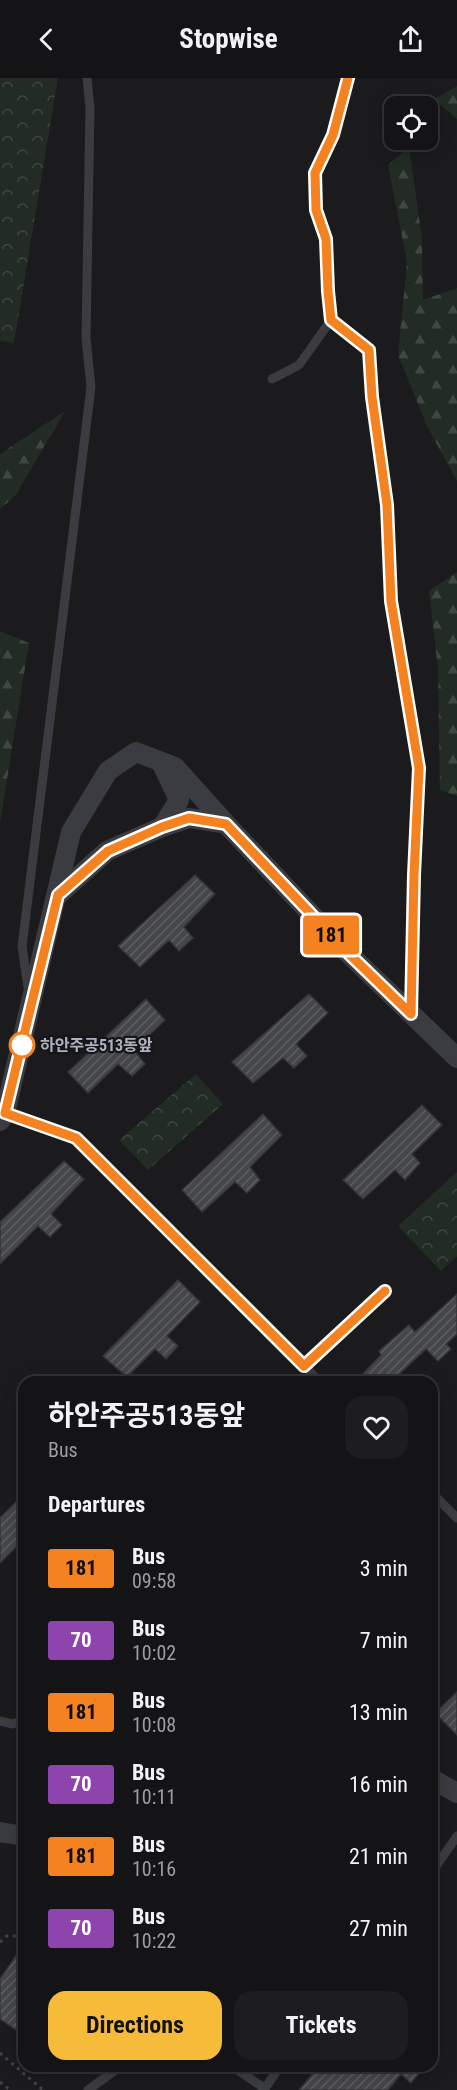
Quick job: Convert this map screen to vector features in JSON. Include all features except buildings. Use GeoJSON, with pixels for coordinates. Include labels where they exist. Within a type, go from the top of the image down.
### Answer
{"type":"FeatureCollection","features":[{"type":"Feature","properties":{"kind":"street"},"geometry":{"type":"LineString","coordinates":[[2,1117],[58,895],[71,832],[108,771],[136,752],[175,767],[347,952],[457,1058]]}},
{"type":"Feature","properties":{"kind":"street"},"geometry":{"type":"LineString","coordinates":[[161,762],[179,800],[162,827]]}},
{"type":"Feature","properties":{"kind":"street"},"geometry":{"type":"LineString","coordinates":[[58,895],[108,851],[162,827],[189,818],[226,824]]}},
{"type":"Feature","properties":{"kind":"street"},"geometry":{"type":"LineString","coordinates":[[438,1782],[457,1793]]}},
{"type":"Feature","properties":{"kind":"street"},"geometry":{"type":"LineString","coordinates":[[0,1832],[18,1835]]}},
{"type":"Feature","properties":{"kind":"lane"},"geometry":{"type":"LineString","coordinates":[[31,1005],[22,947],[91,387],[86,338],[90,108],[87,78]]}},
{"type":"Feature","properties":{"kind":"lane"},"geometry":{"type":"LineString","coordinates":[[272,379],[298,365],[331,320],[326,239],[316,210],[315,173],[333,135],[348,78]]}},
{"type":"Feature","properties":{"kind":"lane"},"geometry":{"type":"LineString","coordinates":[[331,320],[369,350],[372,397],[387,505],[391,601],[419,768],[411,1014]]}},
{"type":"Feature","properties":{"kind":"lane"},"geometry":{"type":"LineString","coordinates":[[2,1117],[76,1138],[314,1376]]}},
{"type":"Feature","properties":{"kind":"lane"},"geometry":{"type":"LineString","coordinates":[[304,1366],[385,1291]]}},
{"type":"Feature","properties":{"kind":"lane"},"geometry":{"type":"LineString","coordinates":[[438,1499],[457,1518]]}},
{"type":"Feature","properties":{"kind":"lane"},"geometry":{"type":"LineString","coordinates":[[0,1721],[13,1724],[18,1722]]}},
{"type":"Feature","properties":{"kind":"lane"},"geometry":{"type":"LineString","coordinates":[[438,1863],[457,1836]]}},
{"type":"Feature","properties":{"kind":"lane"},"geometry":{"type":"LineString","coordinates":[[88,2090],[113,2072]]}},
{"type":"Feature","properties":{"kind":"lane"},"geometry":{"type":"LineString","coordinates":[[240,2072],[264,2089],[276,2072]]}},
{"type":"Feature","properties":{"kind":"path"},"geometry":{"type":"LineString","coordinates":[[0,1942],[7,1936],[18,1936]]}},
{"type":"Feature","properties":{"kind":"path"},"geometry":{"type":"LineString","coordinates":[[0,2053],[18,2068]]}},
{"type":"Feature","properties":{"kind":"path"},"geometry":{"type":"LineString","coordinates":[[22,2072],[43,2090]]}},
{"type":"Feature","properties":{"kind":"path"},"geometry":{"type":"LineString","coordinates":[[0,2082],[10,2090]]}},
{"type":"Feature","properties":{"kind":"green space"},"geometry":{"type":"Polygon","coordinates":[[[0,78],[58,78],[14,343],[0,341],[0,78]]]}},
{"type":"Feature","properties":{"kind":"green space"},"geometry":{"type":"Polygon","coordinates":[[[457,86],[457,119],[438,102],[438,97],[457,86]]]}},
{"type":"Feature","properties":{"kind":"green space"},"geometry":{"type":"Polygon","coordinates":[[[406,150],[409,150],[422,238],[423,300],[457,288],[457,481],[428,428],[398,355],[407,262],[388,165],[406,150]]]}},
{"type":"Feature","properties":{"kind":"green space"},"geometry":{"type":"Polygon","coordinates":[[[65,411],[16,495],[0,509],[0,454],[65,411]]]}},
{"type":"Feature","properties":{"kind":"green space"},"geometry":{"type":"Polygon","coordinates":[[[457,572],[457,796],[440,790],[438,669],[429,591],[457,572]]]}},
{"type":"Feature","properties":{"kind":"green space"},"geometry":{"type":"Polygon","coordinates":[[[0,631],[29,643],[0,823],[0,631]]]}},
{"type":"Feature","properties":{"kind":"green space"},"geometry":{"type":"Polygon","coordinates":[[[196,1074],[223,1104],[148,1170],[119,1140],[196,1074]]]}},
{"type":"Feature","properties":{"kind":"green space"},"geometry":{"type":"Polygon","coordinates":[[[457,1172],[457,1256],[441,1271],[398,1226],[457,1172]]]}},
{"type":"Feature","properties":{"kind":"bus line","name":"181"},"geometry":{"type":"LineString","coordinates":[[348,78],[333,135],[315,173],[316,210],[326,239],[331,320],[369,350],[372,397],[387,505],[391,601],[419,768],[411,1014],[347,952],[226,824],[189,818],[162,827],[108,851],[58,895],[5,1113],[76,1138],[304,1366],[385,1291]]}},
{"type":"Feature","properties":{"kind":"place","name":"하안주공513동앞"},"geometry":{"type":"Point","coordinates":[22,1045]}}]}
